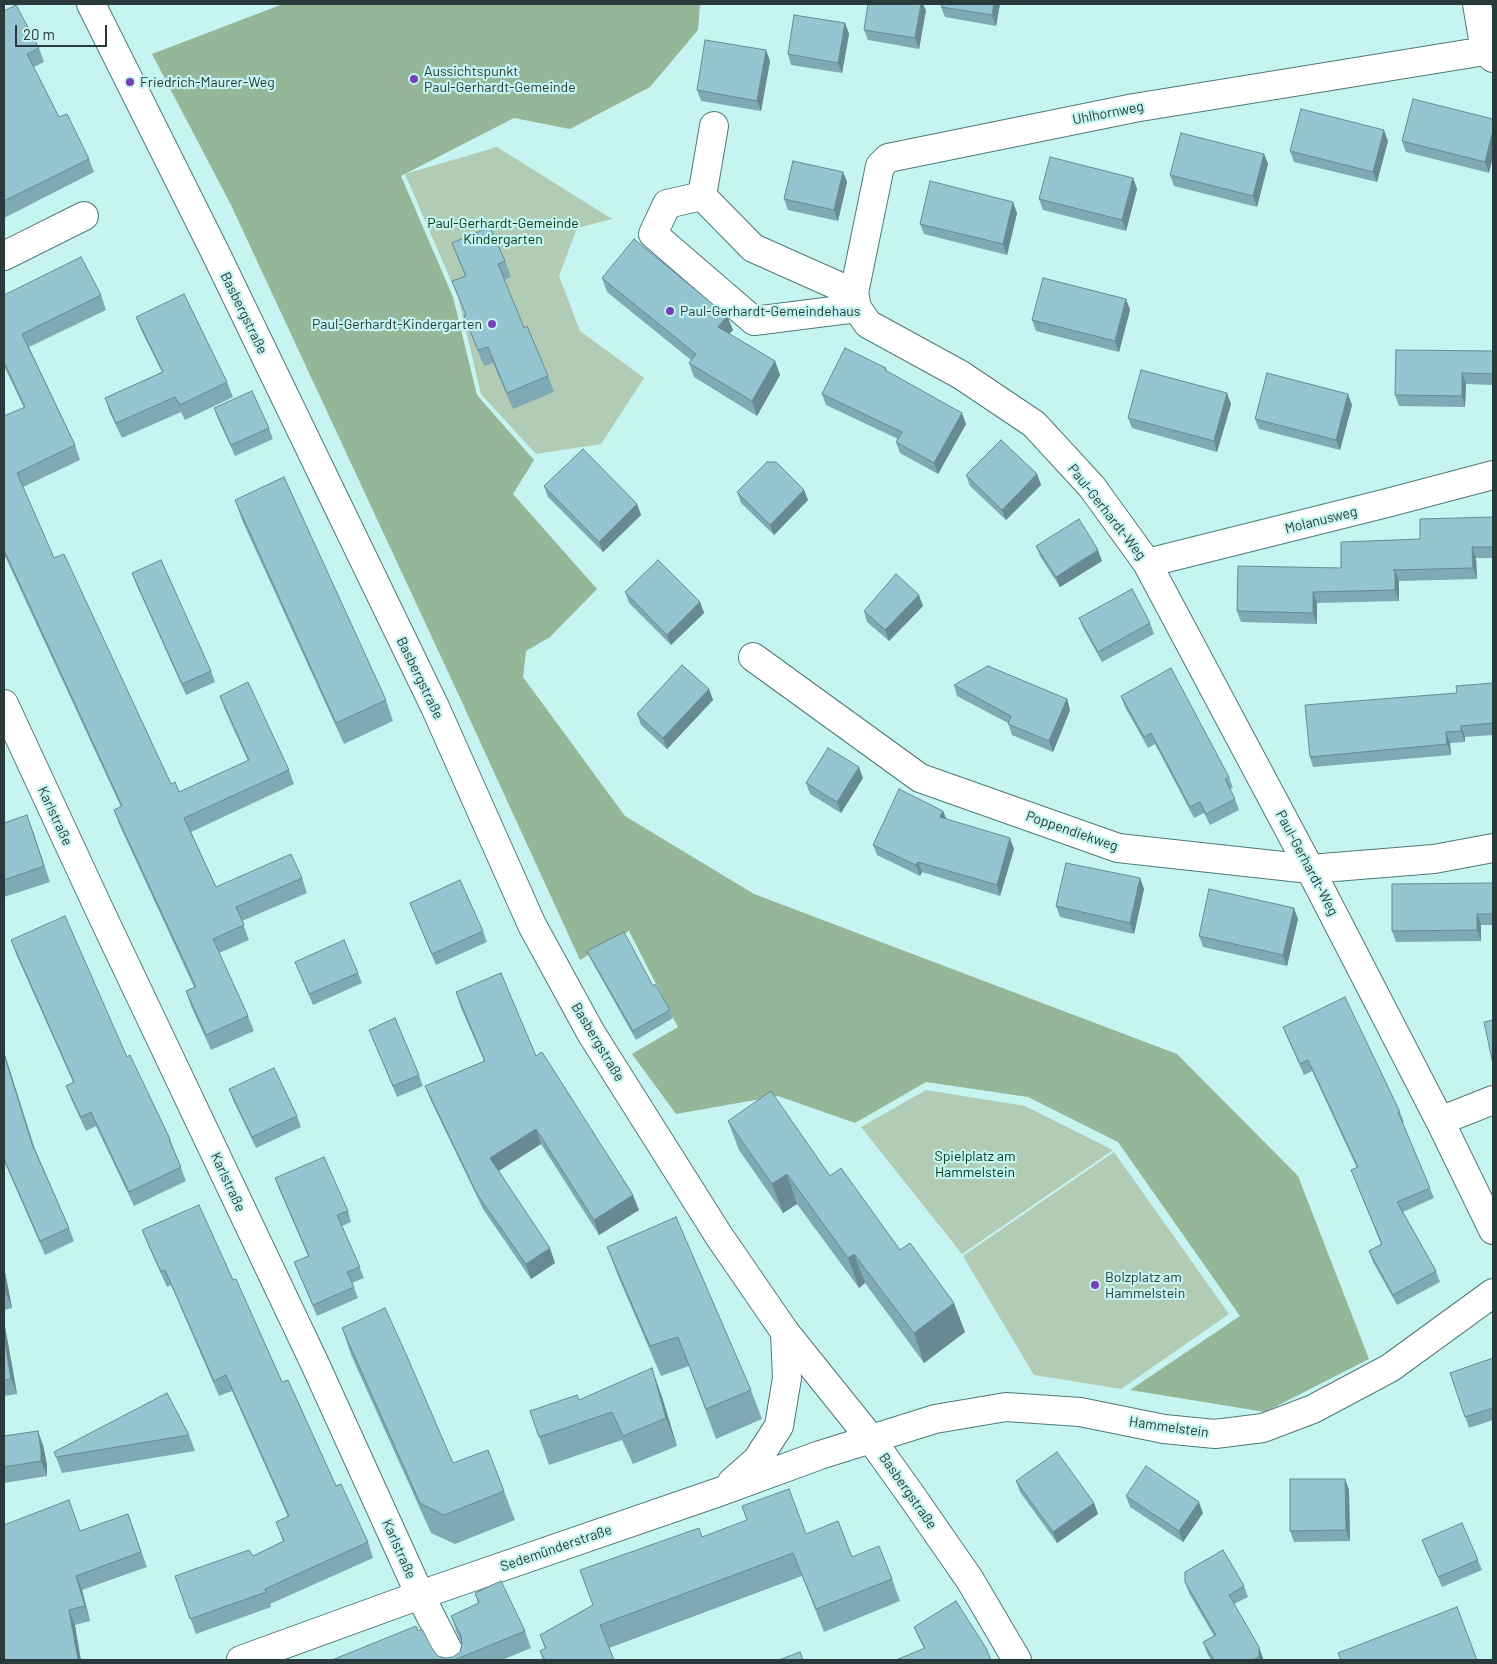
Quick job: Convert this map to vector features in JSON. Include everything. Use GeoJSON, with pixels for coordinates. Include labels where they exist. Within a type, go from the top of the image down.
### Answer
{"type":"FeatureCollection","features":[{"type":"Feature","properties":{"kind":"street","name":"Basbergstraße"},"geometry":{"type":"LineString","coordinates":[[91,4],[215,252],[435,707],[532,925],[591,1033],[719,1236],[785,1332],[871,1439],[970,1580],[1017,1660]]}},
{"type":"Feature","properties":{"kind":"street"},"geometry":{"type":"LineString","coordinates":[[1478,4],[1489,55]]}},
{"type":"Feature","properties":{"kind":"street","name":"Uhlhornweg"},"geometry":{"type":"LineString","coordinates":[[856,300],[880,166],[888,158],[1134,108],[1489,55]]}},
{"type":"Feature","properties":{"kind":"street"},"geometry":{"type":"LineString","coordinates":[[714,126],[702,196],[667,204],[653,234],[754,321],[856,300]]}},
{"type":"Feature","properties":{"kind":"street","name":"Paul-Gerhardt-Weg"},"geometry":{"type":"LineString","coordinates":[[702,196],[753,248],[856,300],[868,324],[961,375],[1034,424],[1092,487],[1148,563],[1310,869],[1440,1121],[1493,1230]]}},
{"type":"Feature","properties":{"kind":"street"},"geometry":{"type":"LineString","coordinates":[[4,256],[84,216]]}},
{"type":"Feature","properties":{"kind":"street","name":"Molanusweg"},"geometry":{"type":"LineString","coordinates":[[1148,563],[1387,504],[1493,475]]}},
{"type":"Feature","properties":{"kind":"street","name":"Poppendiekweg"},"geometry":{"type":"LineString","coordinates":[[753,657],[920,778],[1118,848],[1310,869],[1434,860],[1493,848]]}},
{"type":"Feature","properties":{"kind":"street","name":"Karlstraße"},"geometry":{"type":"LineString","coordinates":[[4,704],[315,1364],[420,1595],[453,1660]]}},
{"type":"Feature","properties":{"kind":"street"},"geometry":{"type":"LineString","coordinates":[[1440,1121],[1493,1100]]}},
{"type":"Feature","properties":{"kind":"street","name":"Hammelstein"},"geometry":{"type":"LineString","coordinates":[[871,1439],[935,1419],[1006,1407],[1080,1412],[1164,1430],[1215,1434],[1263,1428],[1313,1409],[1390,1368],[1493,1293]]}},
{"type":"Feature","properties":{"kind":"street"},"geometry":{"type":"LineString","coordinates":[[719,1492],[757,1460],[779,1426],[787,1378],[785,1332]]}},
{"type":"Feature","properties":{"kind":"street","name":"Sedemünderstraße"},"geometry":{"type":"LineString","coordinates":[[241,1660],[420,1595],[719,1492],[820,1455],[871,1439]]}},
{"type":"Feature","properties":{"kind":"green space"},"geometry":{"type":"Polygon","coordinates":[[[283,4],[700,4],[698,30],[650,87],[570,129],[514,118],[401,176],[453,297],[477,395],[534,460],[513,494],[597,589],[550,637],[526,651],[523,677],[625,816],[754,894],[1177,1054],[1298,1176],[1369,1359],[1265,1412],[1130,1390],[1240,1316],[1118,1142],[1028,1097],[926,1082],[855,1123],[778,1096],[676,1114],[632,1054],[678,1027],[629,931],[580,960],[231,205],[152,54],[283,4]]]}},
{"type":"Feature","properties":{"kind":"green space","name":"Paul-Gerhardt-Gemeinde Kindergarten"},"geometry":{"type":"Polygon","coordinates":[[[497,147],[612,219],[577,228],[559,276],[580,331],[644,378],[601,444],[536,454],[481,394],[458,297],[405,174],[497,147]]]}},
{"type":"Feature","properties":{"kind":"green space","name":"Spielplatz am Hammelstein"},"geometry":{"type":"Polygon","coordinates":[[[926,1090],[1025,1106],[1113,1150],[962,1254],[861,1127],[926,1090]]]}},
{"type":"Feature","properties":{"kind":"green space","name":"Bolzplatz am Hammelstein"},"geometry":{"type":"Polygon","coordinates":[[[1114,1152],[1229,1314],[1121,1389],[1034,1375],[963,1256],[1114,1152]]]}},
{"type":"Feature","properties":{"kind":"building"},"geometry":{"type":"Polygon","coordinates":[[[868,4],[921,4],[915,38],[864,30],[868,4]]]}},
{"type":"Feature","properties":{"kind":"building"},"geometry":{"type":"Polygon","coordinates":[[[942,4],[994,4],[992,15],[941,7],[942,4]]]}},
{"type":"Feature","properties":{"kind":"building"},"geometry":{"type":"Polygon","coordinates":[[[16,5],[39,48],[27,54],[59,117],[67,114],[89,159],[4,201],[4,11],[16,5]]]}},
{"type":"Feature","properties":{"kind":"building"},"geometry":{"type":"Polygon","coordinates":[[[794,15],[845,23],[838,63],[788,54],[794,15]]]}},
{"type":"Feature","properties":{"kind":"building"},"geometry":{"type":"Polygon","coordinates":[[[705,40],[766,50],[757,101],[697,90],[705,40]]]}},
{"type":"Feature","properties":{"kind":"building"},"geometry":{"type":"Polygon","coordinates":[[[1413,99],[1493,119],[1493,130],[1485,162],[1402,141],[1413,99]]]}},
{"type":"Feature","properties":{"kind":"building"},"geometry":{"type":"Polygon","coordinates":[[[1301,109],[1384,130],[1373,172],[1290,151],[1301,109]]]}},
{"type":"Feature","properties":{"kind":"building"},"geometry":{"type":"Polygon","coordinates":[[[1181,133],[1264,154],[1253,196],[1170,175],[1181,133]]]}},
{"type":"Feature","properties":{"kind":"building"},"geometry":{"type":"Polygon","coordinates":[[[1050,157],[1133,178],[1122,220],[1039,199],[1050,157]]]}},
{"type":"Feature","properties":{"kind":"building"},"geometry":{"type":"Polygon","coordinates":[[[793,161],[843,172],[834,210],[784,199],[793,161]]]}},
{"type":"Feature","properties":{"kind":"building"},"geometry":{"type":"Polygon","coordinates":[[[930,181],[1013,202],[1003,244],[920,224],[930,181]]]}},
{"type":"Feature","properties":{"kind":"building","name":"Paul-Gerhardt-Kindergarten"},"geometry":{"type":"Polygon","coordinates":[[[490,227],[505,261],[498,264],[524,328],[527,326],[548,376],[507,393],[488,347],[478,350],[452,281],[466,276],[452,243],[490,227]]]}},
{"type":"Feature","properties":{"kind":"building"},"geometry":{"type":"Polygon","coordinates":[[[634,239],[727,316],[718,327],[775,361],[752,401],[689,363],[696,354],[602,278],[634,239]]]}},
{"type":"Feature","properties":{"kind":"building"},"geometry":{"type":"Polygon","coordinates":[[[81,257],[101,295],[22,334],[75,445],[17,473],[54,558],[64,554],[171,784],[175,782],[179,792],[249,760],[220,696],[248,682],[289,770],[184,818],[216,887],[291,854],[302,878],[236,907],[244,925],[213,939],[248,1016],[206,1035],[186,991],[196,987],[114,810],[122,806],[4,550],[4,416],[25,407],[4,362],[4,295],[81,257]]]}},
{"type":"Feature","properties":{"kind":"building"},"geometry":{"type":"Polygon","coordinates":[[[1043,278],[1126,299],[1115,341],[1032,320],[1043,278]]]}},
{"type":"Feature","properties":{"kind":"building"},"geometry":{"type":"Polygon","coordinates":[[[184,294],[227,382],[180,405],[175,397],[116,423],[105,398],[163,372],[136,317],[184,294]]]}},
{"type":"Feature","properties":{"kind":"building"},"geometry":{"type":"Polygon","coordinates":[[[845,348],[886,368],[885,370],[962,413],[934,463],[896,442],[902,432],[822,394],[845,348]]]}},
{"type":"Feature","properties":{"kind":"building"},"geometry":{"type":"Polygon","coordinates":[[[1396,350],[1493,351],[1493,374],[1462,373],[1462,396],[1395,395],[1396,350]]]}},
{"type":"Feature","properties":{"kind":"building"},"geometry":{"type":"Polygon","coordinates":[[[1141,370],[1227,393],[1214,441],[1128,418],[1141,370]]]}},
{"type":"Feature","properties":{"kind":"building"},"geometry":{"type":"Polygon","coordinates":[[[1267,373],[1348,394],[1336,440],[1255,419],[1267,373]]]}},
{"type":"Feature","properties":{"kind":"building"},"geometry":{"type":"Polygon","coordinates":[[[252,391],[269,428],[231,445],[214,408],[252,391]]]}},
{"type":"Feature","properties":{"kind":"building"},"geometry":{"type":"Polygon","coordinates":[[[1001,440],[1037,474],[1002,510],[966,475],[1001,440]]]}},
{"type":"Feature","properties":{"kind":"building"},"geometry":{"type":"Polygon","coordinates":[[[583,449],[637,504],[599,542],[544,486],[583,449]]]}},
{"type":"Feature","properties":{"kind":"building"},"geometry":{"type":"Polygon","coordinates":[[[767,462],[776,462],[804,490],[770,525],[737,492],[767,462]]]}},
{"type":"Feature","properties":{"kind":"building"},"geometry":{"type":"Polygon","coordinates":[[[284,477],[386,700],[336,723],[235,500],[284,477]]]}},
{"type":"Feature","properties":{"kind":"building"},"geometry":{"type":"Polygon","coordinates":[[[1493,517],[1493,547],[1472,547],[1473,568],[1393,570],[1395,570],[1395,590],[1313,592],[1313,613],[1237,611],[1238,566],[1341,568],[1341,542],[1420,539],[1420,519],[1493,517]]]}},
{"type":"Feature","properties":{"kind":"building"},"geometry":{"type":"Polygon","coordinates":[[[1079,519],[1098,550],[1056,577],[1036,546],[1079,519]]]}},
{"type":"Feature","properties":{"kind":"building"},"geometry":{"type":"Polygon","coordinates":[[[161,560],[211,671],[182,684],[132,573],[161,560]]]}},
{"type":"Feature","properties":{"kind":"building"},"geometry":{"type":"Polygon","coordinates":[[[658,560],[700,602],[667,635],[625,592],[658,560]]]}},
{"type":"Feature","properties":{"kind":"building"},"geometry":{"type":"Polygon","coordinates":[[[896,574],[919,595],[885,630],[864,611],[896,574]]]}},
{"type":"Feature","properties":{"kind":"building"},"geometry":{"type":"Polygon","coordinates":[[[1132,589],[1150,623],[1098,652],[1079,618],[1132,589]]]}},
{"type":"Feature","properties":{"kind":"building"},"geometry":{"type":"Polygon","coordinates":[[[682,665],[709,689],[663,738],[637,714],[682,665]]]}},
{"type":"Feature","properties":{"kind":"building"},"geometry":{"type":"Polygon","coordinates":[[[988,666],[1067,699],[1049,741],[1008,724],[1011,716],[954,685],[988,666]]]}},
{"type":"Feature","properties":{"kind":"building"},"geometry":{"type":"Polygon","coordinates":[[[1171,668],[1229,777],[1225,779],[1235,799],[1206,814],[1200,802],[1190,807],[1151,733],[1144,737],[1121,696],[1171,668]]]}},
{"type":"Feature","properties":{"kind":"building"},"geometry":{"type":"Polygon","coordinates":[[[1493,683],[1493,723],[1461,726],[1461,731],[1446,732],[1447,744],[1310,757],[1305,705],[1457,693],[1456,686],[1493,683]]]}},
{"type":"Feature","properties":{"kind":"building"},"geometry":{"type":"Polygon","coordinates":[[[828,748],[859,767],[837,802],[806,783],[828,748]]]}},
{"type":"Feature","properties":{"kind":"building"},"geometry":{"type":"Polygon","coordinates":[[[899,789],[943,811],[940,817],[1010,838],[997,885],[918,862],[916,865],[873,845],[899,789]]]}},
{"type":"Feature","properties":{"kind":"building"},"geometry":{"type":"Polygon","coordinates":[[[27,815],[44,866],[4,880],[4,823],[27,815]]]}},
{"type":"Feature","properties":{"kind":"building"},"geometry":{"type":"Polygon","coordinates":[[[1066,863],[1140,878],[1130,923],[1056,906],[1066,863]]]}},
{"type":"Feature","properties":{"kind":"building"},"geometry":{"type":"Polygon","coordinates":[[[460,880],[483,931],[432,954],[410,903],[460,880]]]}},
{"type":"Feature","properties":{"kind":"building"},"geometry":{"type":"Polygon","coordinates":[[[1493,883],[1493,914],[1477,914],[1477,930],[1392,931],[1392,884],[1493,883]]]}},
{"type":"Feature","properties":{"kind":"building"},"geometry":{"type":"Polygon","coordinates":[[[1209,889],[1294,908],[1283,955],[1199,936],[1209,889]]]}},
{"type":"Feature","properties":{"kind":"building"},"geometry":{"type":"Polygon","coordinates":[[[65,916],[127,1057],[130,1055],[170,1139],[181,1167],[129,1192],[91,1112],[81,1117],[66,1086],[74,1082],[11,940],[65,916]]]}},
{"type":"Feature","properties":{"kind":"building"},"geometry":{"type":"Polygon","coordinates":[[[624,932],[653,986],[655,984],[670,1010],[633,1031],[587,951],[624,932]]]}},
{"type":"Feature","properties":{"kind":"building"},"geometry":{"type":"Polygon","coordinates":[[[344,940],[358,973],[309,994],[295,962],[344,940]]]}},
{"type":"Feature","properties":{"kind":"building"},"geometry":{"type":"Polygon","coordinates":[[[501,973],[536,1056],[542,1052],[633,1195],[594,1220],[536,1129],[490,1158],[550,1248],[526,1264],[477,1194],[425,1086],[485,1061],[456,992],[501,973]]]}},
{"type":"Feature","properties":{"kind":"building"},"geometry":{"type":"Polygon","coordinates":[[[1345,997],[1400,1112],[1398,1112],[1430,1188],[1397,1202],[1436,1271],[1393,1295],[1369,1251],[1382,1244],[1351,1170],[1358,1167],[1308,1060],[1300,1064],[1283,1027],[1345,997]]]}},
{"type":"Feature","properties":{"kind":"building"},"geometry":{"type":"Polygon","coordinates":[[[395,1018],[419,1075],[393,1086],[369,1030],[395,1018]]]}},
{"type":"Feature","properties":{"kind":"building"},"geometry":{"type":"Polygon","coordinates":[[[1493,1020],[1493,1064],[1484,1022],[1493,1020]]]}},
{"type":"Feature","properties":{"kind":"building"},"geometry":{"type":"Polygon","coordinates":[[[4,1054],[32,1144],[69,1228],[40,1241],[4,1159],[4,1054]]]}},
{"type":"Feature","properties":{"kind":"building"},"geometry":{"type":"Polygon","coordinates":[[[274,1068],[297,1116],[252,1137],[229,1089],[274,1068]]]}},
{"type":"Feature","properties":{"kind":"building"},"geometry":{"type":"Polygon","coordinates":[[[771,1091],[830,1176],[841,1168],[900,1250],[910,1243],[954,1303],[914,1333],[854,1254],[848,1258],[787,1174],[772,1184],[728,1121],[771,1091]]]}},
{"type":"Feature","properties":{"kind":"building"},"geometry":{"type":"Polygon","coordinates":[[[324,1157],[348,1211],[337,1215],[360,1267],[347,1272],[354,1287],[313,1305],[294,1262],[309,1256],[275,1178],[324,1157]]]}},
{"type":"Feature","properties":{"kind":"building"},"geometry":{"type":"Polygon","coordinates":[[[199,1205],[233,1280],[236,1279],[282,1382],[288,1380],[336,1486],[341,1484],[368,1542],[265,1589],[266,1592],[190,1619],[175,1576],[249,1550],[253,1556],[284,1541],[276,1522],[289,1516],[226,1375],[214,1381],[165,1270],[161,1272],[142,1230],[199,1205]]]}},
{"type":"Feature","properties":{"kind":"building"},"geometry":{"type":"Polygon","coordinates":[[[676,1217],[751,1390],[706,1409],[678,1337],[650,1346],[607,1247],[676,1217]]]}},
{"type":"Feature","properties":{"kind":"building"},"geometry":{"type":"Polygon","coordinates":[[[385,1308],[453,1463],[488,1450],[504,1491],[444,1515],[420,1503],[342,1328],[385,1308]]]}},
{"type":"Feature","properties":{"kind":"building"},"geometry":{"type":"Polygon","coordinates":[[[4,1336],[11,1379],[4,1380],[4,1336]]]}},
{"type":"Feature","properties":{"kind":"building"},"geometry":{"type":"Polygon","coordinates":[[[1493,1358],[1493,1408],[1465,1417],[1450,1373],[1493,1358]]]}},
{"type":"Feature","properties":{"kind":"building"},"geometry":{"type":"Polygon","coordinates":[[[652,1368],[666,1418],[623,1436],[612,1412],[539,1437],[530,1411],[577,1395],[579,1400],[652,1368]]]}},
{"type":"Feature","properties":{"kind":"building"},"geometry":{"type":"Polygon","coordinates":[[[167,1393],[189,1435],[56,1457],[54,1452],[167,1393]]]}},
{"type":"Feature","properties":{"kind":"building"},"geometry":{"type":"Polygon","coordinates":[[[38,1431],[41,1461],[4,1467],[4,1436],[38,1431]]]}},
{"type":"Feature","properties":{"kind":"building"},"geometry":{"type":"Polygon","coordinates":[[[1057,1452],[1094,1503],[1053,1532],[1016,1481],[1057,1452]]]}},
{"type":"Feature","properties":{"kind":"building"},"geometry":{"type":"Polygon","coordinates":[[[1146,1466],[1199,1502],[1179,1531],[1126,1496],[1146,1466]]]}},
{"type":"Feature","properties":{"kind":"building"},"geometry":{"type":"Polygon","coordinates":[[[1290,1479],[1345,1479],[1346,1530],[1290,1531],[1290,1479]]]}},
{"type":"Feature","properties":{"kind":"building"},"geometry":{"type":"Polygon","coordinates":[[[789,1489],[806,1534],[838,1521],[852,1557],[879,1546],[892,1579],[816,1609],[793,1553],[600,1625],[614,1660],[545,1660],[540,1651],[546,1648],[540,1635],[593,1605],[580,1570],[699,1528],[702,1537],[747,1520],[742,1506],[789,1489]]]}},
{"type":"Feature","properties":{"kind":"building"},"geometry":{"type":"Polygon","coordinates":[[[69,1500],[80,1531],[128,1514],[141,1552],[76,1576],[85,1606],[69,1610],[78,1660],[4,1660],[4,1525],[69,1500]]]}},
{"type":"Feature","properties":{"kind":"building"},"geometry":{"type":"Polygon","coordinates":[[[1462,1523],[1478,1560],[1438,1577],[1422,1540],[1462,1523]]]}},
{"type":"Feature","properties":{"kind":"building"},"geometry":{"type":"Polygon","coordinates":[[[1223,1550],[1244,1586],[1229,1595],[1259,1647],[1259,1657],[1253,1660],[1214,1660],[1203,1642],[1216,1635],[1185,1582],[1185,1572],[1223,1550]]]}},
{"type":"Feature","properties":{"kind":"building"},"geometry":{"type":"Polygon","coordinates":[[[501,1581],[525,1631],[454,1660],[332,1660],[416,1626],[418,1631],[422,1629],[438,1656],[445,1658],[453,1657],[460,1652],[462,1643],[461,1636],[451,1616],[479,1603],[475,1593],[501,1581]]]}},
{"type":"Feature","properties":{"kind":"building"},"geometry":{"type":"Polygon","coordinates":[[[956,1601],[986,1648],[991,1660],[896,1660],[925,1648],[914,1627],[956,1601]]]}},
{"type":"Feature","properties":{"kind":"building"},"geometry":{"type":"Polygon","coordinates":[[[1457,1607],[1477,1660],[1341,1660],[1338,1653],[1457,1607]]]}},
{"type":"Feature","properties":{"kind":"building"},"geometry":{"type":"Polygon","coordinates":[[[800,1652],[803,1660],[779,1660],[800,1652]]]}},
{"type":"Feature","properties":{"kind":"place","name":"Aussichtspunkt Paul-Gerhardt-Gemeinde"},"geometry":{"type":"Point","coordinates":[414,79]}},
{"type":"Feature","properties":{"kind":"place","name":"Friedrich-Maurer-Weg"},"geometry":{"type":"Point","coordinates":[130,82]}},
{"type":"Feature","properties":{"kind":"place","name":"Paul-Gerhardt-Gemeindehaus"},"geometry":{"type":"Point","coordinates":[670,311]}},
{"type":"Feature","properties":{"kind":"place","name":"Paul-Gerhardt-Kindergarten"},"geometry":{"type":"Point","coordinates":[492,324]}},
{"type":"Feature","properties":{"kind":"place","name":"Bolzplatz am Hammelstein"},"geometry":{"type":"Point","coordinates":[1095,1285]}}]}
